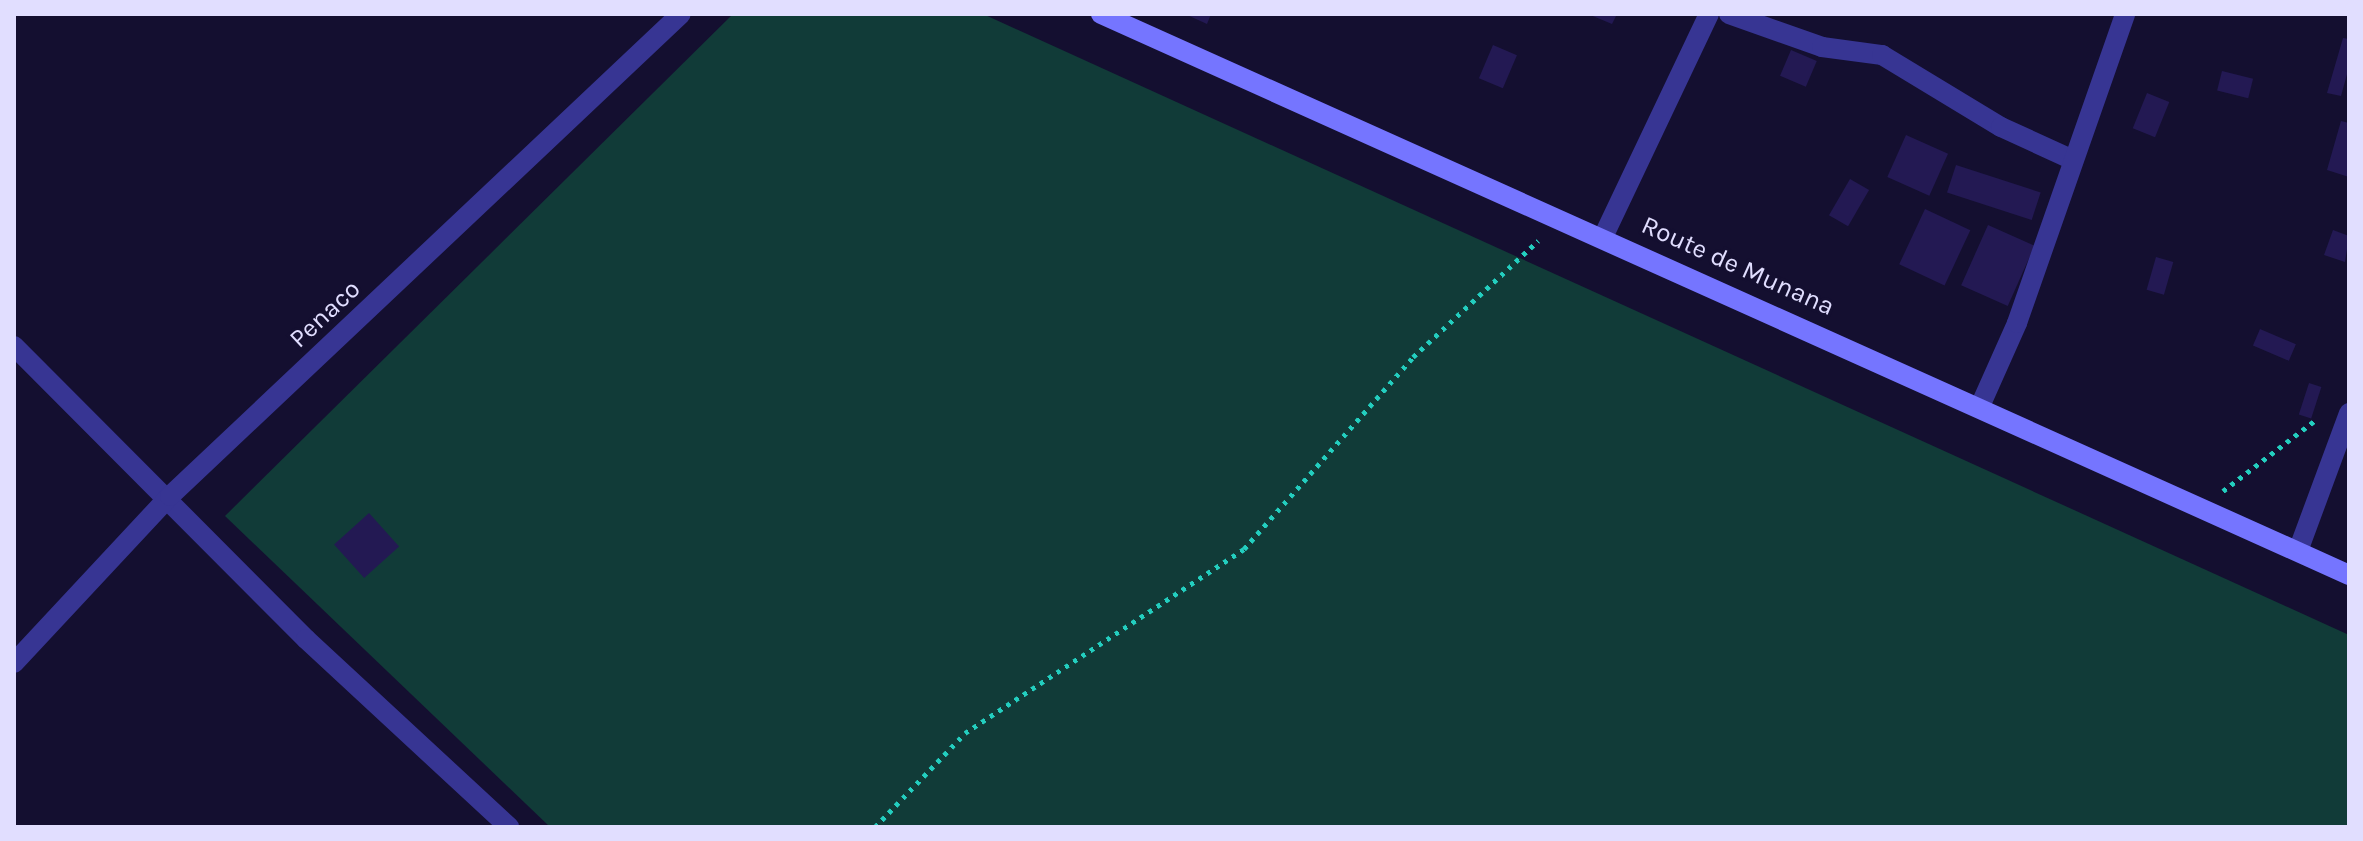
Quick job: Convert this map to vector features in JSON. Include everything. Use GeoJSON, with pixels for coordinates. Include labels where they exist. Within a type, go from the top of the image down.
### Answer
{"type":"FeatureCollection","features":[{"type":"Feature","properties":{"kind":"main road","name":"Route de Munana"},"geometry":{"type":"LineString","coordinates":[[1101,14],[1981,404],[2349,575]]}},
{"type":"Feature","properties":{"kind":"street","name":"Penaco"},"geometry":{"type":"LineString","coordinates":[[14,663],[170,496],[681,14]]}},
{"type":"Feature","properties":{"kind":"street"},"geometry":{"type":"LineString","coordinates":[[1604,235],[1709,14]]}},
{"type":"Feature","properties":{"kind":"street"},"geometry":{"type":"LineString","coordinates":[[1729,14],[1822,47],[1882,55],[2001,127],[2073,160]]}},
{"type":"Feature","properties":{"kind":"street"},"geometry":{"type":"LineString","coordinates":[[1981,404],[2125,14]]}},
{"type":"Feature","properties":{"kind":"street"},"geometry":{"type":"LineString","coordinates":[[14,346],[170,496],[306,639],[509,827]]}},
{"type":"Feature","properties":{"kind":"street"},"geometry":{"type":"LineString","coordinates":[[2298,551],[2349,413]]}},
{"type":"Feature","properties":{"kind":"path"},"geometry":{"type":"LineString","coordinates":[[875,827],[965,733],[1244,549],[1413,357],[1561,217]]}},
{"type":"Feature","properties":{"kind":"path"},"geometry":{"type":"LineString","coordinates":[[2203,506],[2329,406]]}},
{"type":"Feature","properties":{"kind":"green space"},"geometry":{"type":"Polygon","coordinates":[[[733,14],[983,14],[2349,635],[2349,827],[550,827],[225,516],[733,14]]]}},
{"type":"Feature","properties":{"kind":"building"},"geometry":{"type":"Polygon","coordinates":[[[1185,14],[1211,14],[1207,24],[1185,14]]]}},
{"type":"Feature","properties":{"kind":"building"},"geometry":{"type":"Polygon","coordinates":[[[1588,14],[1617,14],[1612,24],[1588,14]]]}},
{"type":"Feature","properties":{"kind":"building"},"geometry":{"type":"Polygon","coordinates":[[[2343,38],[2349,39],[2349,67],[2341,96],[2327,93],[2343,38]]]}},
{"type":"Feature","properties":{"kind":"building"},"geometry":{"type":"Polygon","coordinates":[[[1493,45],[1517,55],[1503,88],[1479,78],[1493,45]]]}},
{"type":"Feature","properties":{"kind":"building"},"geometry":{"type":"Polygon","coordinates":[[[1791,50],[1817,61],[1806,87],[1780,76],[1791,50]]]}},
{"type":"Feature","properties":{"kind":"building"},"geometry":{"type":"Polygon","coordinates":[[[2222,71],[2253,79],[2248,98],[2217,90],[2222,71]]]}},
{"type":"Feature","properties":{"kind":"building"},"geometry":{"type":"Polygon","coordinates":[[[2147,93],[2169,102],[2155,137],[2133,128],[2147,93]]]}},
{"type":"Feature","properties":{"kind":"building"},"geometry":{"type":"Polygon","coordinates":[[[2341,121],[2349,123],[2349,177],[2327,170],[2341,121]]]}},
{"type":"Feature","properties":{"kind":"building"},"geometry":{"type":"Polygon","coordinates":[[[1906,135],[1948,154],[1929,196],[1887,177],[1906,135]]]}},
{"type":"Feature","properties":{"kind":"building"},"geometry":{"type":"Polygon","coordinates":[[[1956,165],[2041,193],[2032,220],[1947,193],[1956,165]]]}},
{"type":"Feature","properties":{"kind":"building"},"geometry":{"type":"Polygon","coordinates":[[[1850,179],[1869,190],[1848,226],[1829,215],[1850,179]]]}},
{"type":"Feature","properties":{"kind":"building"},"geometry":{"type":"Polygon","coordinates":[[[1925,209],[1970,230],[1945,285],[1899,264],[1925,209]]]}},
{"type":"Feature","properties":{"kind":"building"},"geometry":{"type":"Polygon","coordinates":[[[1988,225],[2035,246],[2008,306],[1961,285],[1988,225]]]}},
{"type":"Feature","properties":{"kind":"building"},"geometry":{"type":"Polygon","coordinates":[[[2333,230],[2349,236],[2345,262],[2324,255],[2333,230]]]}},
{"type":"Feature","properties":{"kind":"building"},"geometry":{"type":"Polygon","coordinates":[[[2156,257],[2173,262],[2164,295],[2147,290],[2156,257]]]}},
{"type":"Feature","properties":{"kind":"building"},"geometry":{"type":"Polygon","coordinates":[[[2260,329],[2296,344],[2289,361],[2253,346],[2260,329]]]}},
{"type":"Feature","properties":{"kind":"building"},"geometry":{"type":"Polygon","coordinates":[[[2309,383],[2321,387],[2311,418],[2299,414],[2309,383]]]}},
{"type":"Feature","properties":{"kind":"building"},"geometry":{"type":"Polygon","coordinates":[[[369,513],[399,546],[364,578],[334,544],[369,513]]]}}]}
